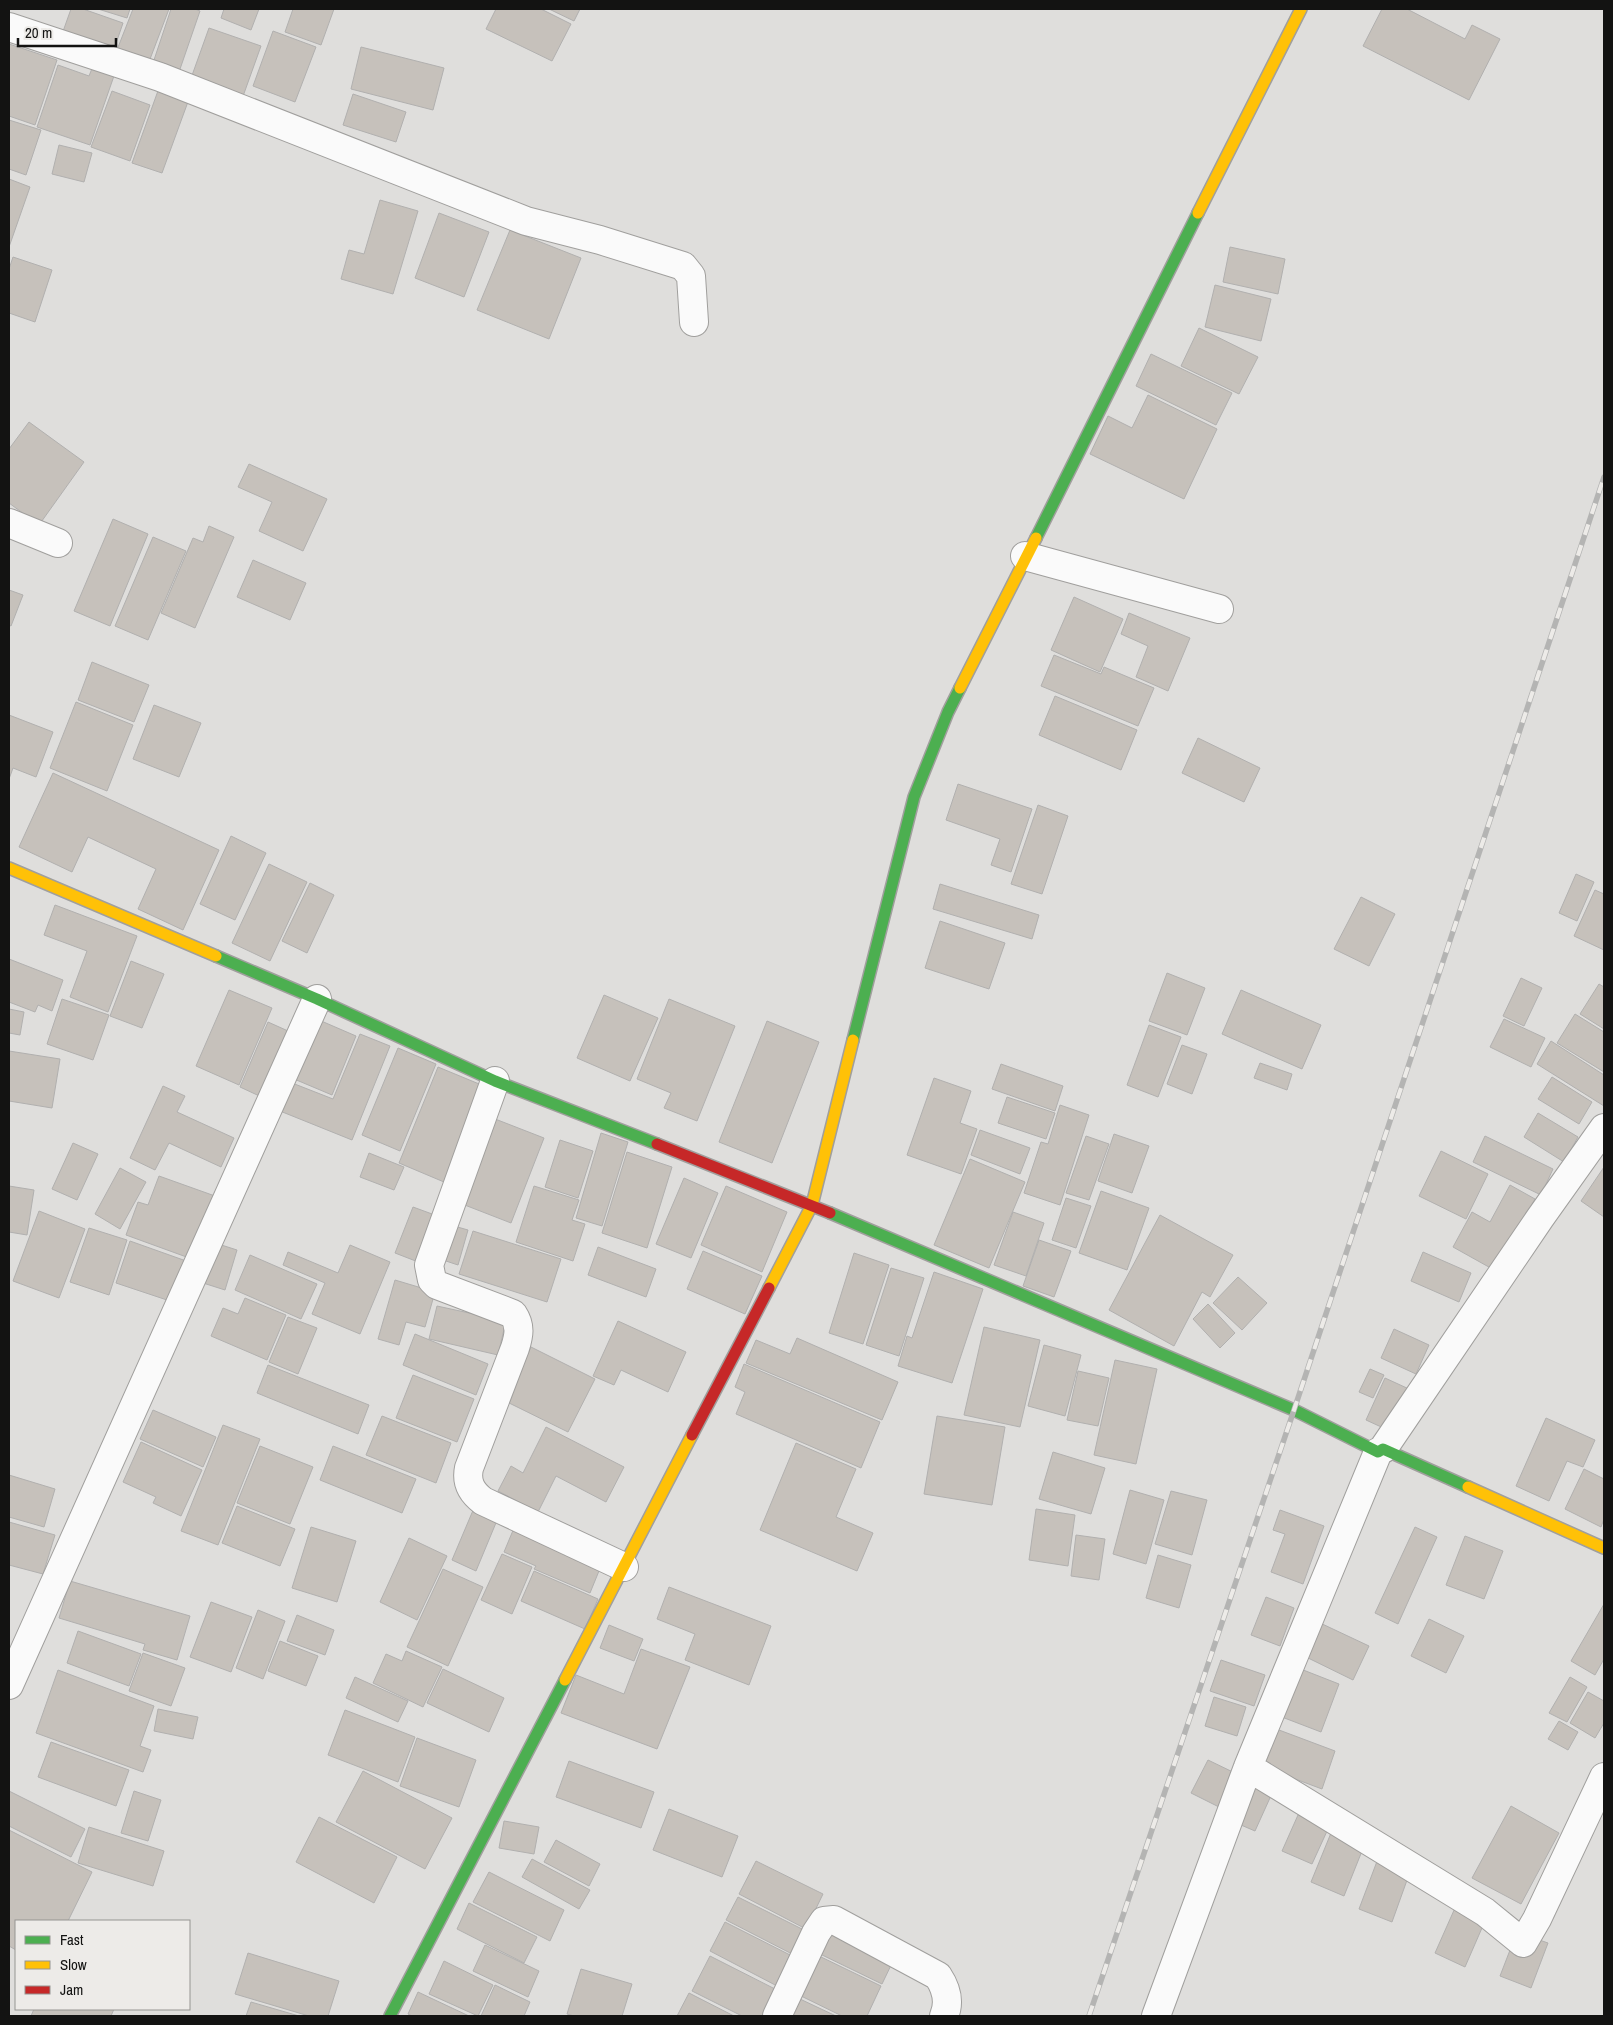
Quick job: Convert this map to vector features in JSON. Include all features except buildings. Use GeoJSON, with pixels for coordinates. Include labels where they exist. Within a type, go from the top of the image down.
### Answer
{"type":"FeatureCollection","features":[{"type":"Feature","properties":{"kind":"street"},"geometry":{"type":"LineString","coordinates":[[390,2016],[812,1205],[914,797],[948,712],[1301,9]]}},
{"type":"Feature","properties":{"kind":"street"},"geometry":{"type":"LineString","coordinates":[[9,28],[160,77],[526,221],[600,240],[683,266],[690,276],[694,322]]}},
{"type":"Feature","properties":{"kind":"street"},"geometry":{"type":"LineString","coordinates":[[9,523],[58,543]]}},
{"type":"Feature","properties":{"kind":"street"},"geometry":{"type":"LineString","coordinates":[[1025,556],[1219,609]]}},
{"type":"Feature","properties":{"kind":"street"},"geometry":{"type":"LineString","coordinates":[[9,868],[317,999],[495,1081],[812,1205],[1294,1410],[1380,1450],[1604,1548]]}},
{"type":"Feature","properties":{"kind":"street"},"geometry":{"type":"LineString","coordinates":[[9,1685],[317,999]]}},
{"type":"Feature","properties":{"kind":"street"},"geometry":{"type":"LineString","coordinates":[[495,1081],[429,1265],[432,1280],[437,1285],[513,1314],[518,1322],[520,1332],[469,1468],[470,1488],[483,1501],[624,1567]]}},
{"type":"Feature","properties":{"kind":"street"},"geometry":{"type":"LineString","coordinates":[[1156,2016],[1248,1767],[1380,1450],[1604,1128]]}},
{"type":"Feature","properties":{"kind":"street"},"geometry":{"type":"LineString","coordinates":[[1248,1767],[1485,1912],[1523,1943],[1542,1910],[1604,1778]]}},
{"type":"Feature","properties":{"kind":"street"},"geometry":{"type":"LineString","coordinates":[[777,2016],[816,1932],[824,1921],[834,1920],[938,1976],[944,1986],[947,2001],[944,2016]]}},
{"type":"Feature","properties":{"kind":"railway"},"geometry":{"type":"LineString","coordinates":[[1089,2016],[1294,1410],[1604,477]]}},
{"type":"Feature","properties":{"kind":"traffic: fast"},"geometry":{"type":"LineString","coordinates":[[1036,538],[1198,213]]}},
{"type":"Feature","properties":{"kind":"traffic: fast"},"geometry":{"type":"LineString","coordinates":[[853,1040],[914,797],[948,712],[960,688]]}},
{"type":"Feature","properties":{"kind":"traffic: fast"},"geometry":{"type":"LineString","coordinates":[[216,956],[317,999],[495,1081],[657,1144]]}},
{"type":"Feature","properties":{"kind":"traffic: fast"},"geometry":{"type":"LineString","coordinates":[[830,1213],[1294,1410],[1378,1452],[1383,1449],[1468,1487]]}},
{"type":"Feature","properties":{"kind":"traffic: fast"},"geometry":{"type":"LineString","coordinates":[[390,2016],[565,1680]]}},
{"type":"Feature","properties":{"kind":"traffic: slow"},"geometry":{"type":"LineString","coordinates":[[1198,213],[1301,9]]}},
{"type":"Feature","properties":{"kind":"traffic: slow"},"geometry":{"type":"LineString","coordinates":[[960,688],[1036,538]]}},
{"type":"Feature","properties":{"kind":"traffic: slow"},"geometry":{"type":"LineString","coordinates":[[9,868],[216,956]]}},
{"type":"Feature","properties":{"kind":"traffic: slow"},"geometry":{"type":"LineString","coordinates":[[769,1288],[812,1205],[853,1040]]}},
{"type":"Feature","properties":{"kind":"traffic: slow"},"geometry":{"type":"LineString","coordinates":[[565,1680],[692,1435]]}},
{"type":"Feature","properties":{"kind":"traffic: slow"},"geometry":{"type":"LineString","coordinates":[[1468,1487],[1604,1548]]}},
{"type":"Feature","properties":{"kind":"traffic: jam"},"geometry":{"type":"LineString","coordinates":[[657,1144],[830,1213]]}},
{"type":"Feature","properties":{"kind":"traffic: jam"},"geometry":{"type":"LineString","coordinates":[[692,1435],[769,1288]]}}]}
